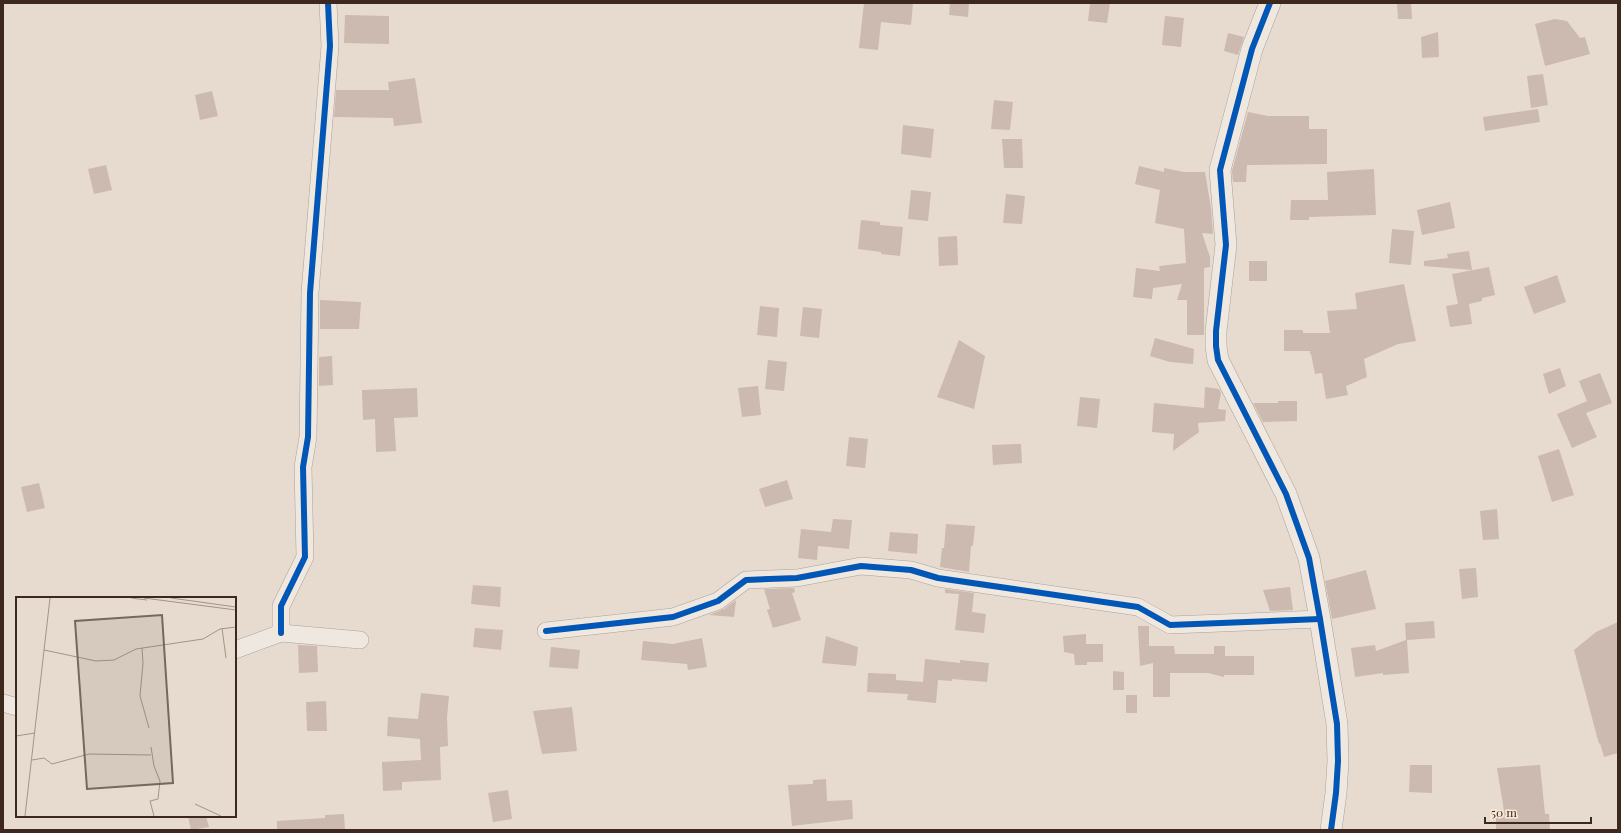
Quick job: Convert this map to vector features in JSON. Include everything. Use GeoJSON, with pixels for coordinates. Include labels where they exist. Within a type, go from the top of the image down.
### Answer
{"type":"FeatureCollection","features":[{"type":"Feature","properties":{"kind":"street"},"geometry":{"type":"LineString","coordinates":[[281,633],[281,606],[305,557],[303,467],[308,437],[310,293],[330,46],[328,3]]}},
{"type":"Feature","properties":{"kind":"street"},"geometry":{"type":"LineString","coordinates":[[1270,3],[1252,49],[1220,170],[1226,245],[1216,331],[1216,346],[1218,360],[1286,494],[1309,558],[1337,724],[1338,761],[1336,793],[1331,830]]}},
{"type":"Feature","properties":{"kind":"street"},"geometry":{"type":"LineString","coordinates":[[546,631],[673,617],[718,601],[746,580],[797,578],[861,566],[911,570],[938,578],[1138,608],[1170,625],[1320,619]]}},
{"type":"Feature","properties":{"kind":"street"},"geometry":{"type":"LineString","coordinates":[[236,650],[281,633],[360,640]]}},
{"type":"Feature","properties":{"kind":"street"},"geometry":{"type":"LineString","coordinates":[[3,703],[16,707]]}},
{"type":"Feature","properties":{"kind":"building"},"geometry":{"type":"Polygon","coordinates":[[[864,3],[913,3],[911,25],[881,22],[878,50],[859,48],[864,3]]]}},
{"type":"Feature","properties":{"kind":"building"},"geometry":{"type":"Polygon","coordinates":[[[950,3],[969,3],[968,17],[949,15],[950,3]]]}},
{"type":"Feature","properties":{"kind":"building"},"geometry":{"type":"Polygon","coordinates":[[[1090,3],[1110,3],[1107,23],[1088,21],[1090,3]]]}},
{"type":"Feature","properties":{"kind":"building"},"geometry":{"type":"Polygon","coordinates":[[[1397,3],[1411,3],[1412,19],[1398,19],[1397,3]]]}},
{"type":"Feature","properties":{"kind":"building"},"geometry":{"type":"Polygon","coordinates":[[[345,15],[389,16],[389,44],[344,43],[345,15]]]}},
{"type":"Feature","properties":{"kind":"building"},"geometry":{"type":"Polygon","coordinates":[[[1165,16],[1184,18],[1181,47],[1162,45],[1165,16]]]}},
{"type":"Feature","properties":{"kind":"building"},"geometry":{"type":"Polygon","coordinates":[[[1555,19],[1567,21],[1580,38],[1585,37],[1590,54],[1545,66],[1535,24],[1555,19]]]}},
{"type":"Feature","properties":{"kind":"building"},"geometry":{"type":"Polygon","coordinates":[[[1438,32],[1439,57],[1422,58],[1421,37],[1438,32]]]}},
{"type":"Feature","properties":{"kind":"building"},"geometry":{"type":"Polygon","coordinates":[[[1228,33],[1244,37],[1238,55],[1224,51],[1228,33]]]}},
{"type":"Feature","properties":{"kind":"building"},"geometry":{"type":"Polygon","coordinates":[[[1543,74],[1548,105],[1531,108],[1527,76],[1543,74]]]}},
{"type":"Feature","properties":{"kind":"building"},"geometry":{"type":"Polygon","coordinates":[[[415,78],[422,123],[394,126],[393,118],[334,117],[336,90],[389,90],[388,82],[415,78]]]}},
{"type":"Feature","properties":{"kind":"building"},"geometry":{"type":"Polygon","coordinates":[[[212,91],[218,116],[200,120],[195,95],[212,91]]]}},
{"type":"Feature","properties":{"kind":"building"},"geometry":{"type":"Polygon","coordinates":[[[994,100],[1013,102],[1010,130],[991,129],[994,100]]]}},
{"type":"Feature","properties":{"kind":"building"},"geometry":{"type":"Polygon","coordinates":[[[1538,109],[1540,122],[1485,131],[1483,117],[1538,109]]]}},
{"type":"Feature","properties":{"kind":"building"},"geometry":{"type":"Polygon","coordinates":[[[1248,112],[1268,116],[1309,116],[1309,129],[1327,129],[1327,164],[1247,165],[1246,182],[1233,182],[1232,171],[1248,112]]]}},
{"type":"Feature","properties":{"kind":"building"},"geometry":{"type":"Polygon","coordinates":[[[903,125],[934,129],[931,158],[901,154],[903,125]]]}},
{"type":"Feature","properties":{"kind":"building"},"geometry":{"type":"Polygon","coordinates":[[[1002,139],[1022,139],[1023,168],[1004,168],[1002,139]]]}},
{"type":"Feature","properties":{"kind":"building"},"geometry":{"type":"Polygon","coordinates":[[[106,165],[112,190],[94,194],[88,169],[106,165]]]}},
{"type":"Feature","properties":{"kind":"building"},"geometry":{"type":"Polygon","coordinates":[[[1139,166],[1164,172],[1164,168],[1184,172],[1205,172],[1211,208],[1213,234],[1202,233],[1210,257],[1210,267],[1204,268],[1204,335],[1187,335],[1187,300],[1177,300],[1182,284],[1153,288],[1152,299],[1133,297],[1136,268],[1160,271],[1159,266],[1186,263],[1184,229],[1155,223],[1160,190],[1135,184],[1139,166]]]}},
{"type":"Feature","properties":{"kind":"building"},"geometry":{"type":"Polygon","coordinates":[[[1374,169],[1376,215],[1309,217],[1309,220],[1290,220],[1291,200],[1328,200],[1327,172],[1374,169]]]}},
{"type":"Feature","properties":{"kind":"building"},"geometry":{"type":"Polygon","coordinates":[[[911,190],[931,192],[928,221],[908,219],[911,190]]]}},
{"type":"Feature","properties":{"kind":"building"},"geometry":{"type":"Polygon","coordinates":[[[1006,194],[1025,196],[1022,224],[1003,223],[1006,194]]]}},
{"type":"Feature","properties":{"kind":"building"},"geometry":{"type":"Polygon","coordinates":[[[1450,202],[1455,228],[1422,235],[1417,210],[1450,202]]]}},
{"type":"Feature","properties":{"kind":"building"},"geometry":{"type":"Polygon","coordinates":[[[861,220],[880,222],[880,225],[903,227],[900,256],[858,249],[861,220]]]}},
{"type":"Feature","properties":{"kind":"building"},"geometry":{"type":"Polygon","coordinates":[[[1392,229],[1414,231],[1411,265],[1389,263],[1392,229]]]}},
{"type":"Feature","properties":{"kind":"building"},"geometry":{"type":"Polygon","coordinates":[[[957,236],[958,265],[939,266],[938,237],[957,236]]]}},
{"type":"Feature","properties":{"kind":"building"},"geometry":{"type":"Polygon","coordinates":[[[1469,251],[1472,270],[1424,266],[1424,261],[1448,258],[1447,254],[1469,251]]]}},
{"type":"Feature","properties":{"kind":"building"},"geometry":{"type":"Polygon","coordinates":[[[1249,261],[1267,261],[1267,281],[1249,281],[1249,261]]]}},
{"type":"Feature","properties":{"kind":"building"},"geometry":{"type":"Polygon","coordinates":[[[1489,267],[1495,295],[1482,298],[1482,301],[1469,304],[1472,324],[1450,327],[1446,306],[1458,304],[1452,274],[1489,267]]]}},
{"type":"Feature","properties":{"kind":"building"},"geometry":{"type":"Polygon","coordinates":[[[1557,275],[1566,302],[1534,314],[1524,287],[1557,275]]]}},
{"type":"Feature","properties":{"kind":"building"},"geometry":{"type":"Polygon","coordinates":[[[1404,284],[1416,341],[1398,344],[1364,359],[1367,377],[1346,386],[1348,395],[1326,399],[1322,373],[1315,374],[1310,351],[1284,351],[1284,330],[1303,330],[1303,333],[1330,333],[1327,311],[1357,309],[1355,293],[1404,284]]]}},
{"type":"Feature","properties":{"kind":"building"},"geometry":{"type":"Polygon","coordinates":[[[320,300],[361,302],[359,329],[320,329],[320,300]]]}},
{"type":"Feature","properties":{"kind":"building"},"geometry":{"type":"Polygon","coordinates":[[[760,306],[779,308],[777,337],[757,335],[760,306]]]}},
{"type":"Feature","properties":{"kind":"building"},"geometry":{"type":"Polygon","coordinates":[[[803,307],[822,309],[819,338],[800,336],[803,307]]]}},
{"type":"Feature","properties":{"kind":"building"},"geometry":{"type":"Polygon","coordinates":[[[1155,338],[1194,349],[1193,364],[1170,362],[1150,356],[1155,338]]]}},
{"type":"Feature","properties":{"kind":"building"},"geometry":{"type":"Polygon","coordinates":[[[959,340],[985,356],[974,409],[937,397],[959,340]]]}},
{"type":"Feature","properties":{"kind":"building"},"geometry":{"type":"Polygon","coordinates":[[[332,356],[333,385],[319,386],[319,357],[332,356]]]}},
{"type":"Feature","properties":{"kind":"building"},"geometry":{"type":"Polygon","coordinates":[[[768,360],[787,362],[784,391],[765,389],[768,360]]]}},
{"type":"Feature","properties":{"kind":"building"},"geometry":{"type":"Polygon","coordinates":[[[1560,368],[1566,386],[1549,394],[1543,374],[1560,368]]]}},
{"type":"Feature","properties":{"kind":"building"},"geometry":{"type":"Polygon","coordinates":[[[1600,373],[1612,403],[1586,413],[1597,437],[1572,448],[1557,414],[1587,401],[1579,381],[1600,373]]]}},
{"type":"Feature","properties":{"kind":"building"},"geometry":{"type":"Polygon","coordinates":[[[758,386],[761,415],[742,417],[738,388],[758,386]]]}},
{"type":"Feature","properties":{"kind":"building"},"geometry":{"type":"Polygon","coordinates":[[[1205,387],[1219,389],[1221,393],[1218,409],[1226,410],[1225,421],[1198,423],[1199,432],[1173,451],[1174,434],[1152,432],[1154,403],[1204,408],[1205,387]]]}},
{"type":"Feature","properties":{"kind":"building"},"geometry":{"type":"Polygon","coordinates":[[[417,388],[418,417],[394,418],[396,451],[376,452],[375,419],[363,420],[362,390],[417,388]]]}},
{"type":"Feature","properties":{"kind":"building"},"geometry":{"type":"Polygon","coordinates":[[[1080,397],[1100,399],[1097,428],[1077,426],[1080,397]]]}},
{"type":"Feature","properties":{"kind":"building"},"geometry":{"type":"Polygon","coordinates":[[[1278,401],[1297,401],[1297,421],[1263,422],[1253,403],[1278,403],[1278,401]]]}},
{"type":"Feature","properties":{"kind":"building"},"geometry":{"type":"Polygon","coordinates":[[[849,437],[868,439],[865,468],[846,466],[849,437]]]}},
{"type":"Feature","properties":{"kind":"building"},"geometry":{"type":"Polygon","coordinates":[[[1021,444],[1022,463],[993,465],[992,445],[1021,444]]]}},
{"type":"Feature","properties":{"kind":"building"},"geometry":{"type":"Polygon","coordinates":[[[1559,449],[1574,495],[1552,502],[1538,456],[1559,449]]]}},
{"type":"Feature","properties":{"kind":"building"},"geometry":{"type":"Polygon","coordinates":[[[787,480],[793,499],[765,507],[759,489],[787,480]]]}},
{"type":"Feature","properties":{"kind":"building"},"geometry":{"type":"Polygon","coordinates":[[[39,483],[45,508],[27,512],[21,487],[39,483]]]}},
{"type":"Feature","properties":{"kind":"building"},"geometry":{"type":"Polygon","coordinates":[[[1497,509],[1499,539],[1483,540],[1480,511],[1497,509]]]}},
{"type":"Feature","properties":{"kind":"building"},"geometry":{"type":"Polygon","coordinates":[[[833,519],[852,520],[849,549],[818,546],[817,560],[798,558],[801,529],[831,532],[833,519]]]}},
{"type":"Feature","properties":{"kind":"building"},"geometry":{"type":"Polygon","coordinates":[[[946,524],[975,526],[973,546],[971,546],[969,572],[940,567],[942,548],[944,548],[946,524]]]}},
{"type":"Feature","properties":{"kind":"building"},"geometry":{"type":"Polygon","coordinates":[[[890,532],[918,534],[917,554],[888,551],[890,532]]]}},
{"type":"Feature","properties":{"kind":"building"},"geometry":{"type":"Polygon","coordinates":[[[1476,568],[1478,597],[1462,599],[1459,569],[1476,568]]]}},
{"type":"Feature","properties":{"kind":"building"},"geometry":{"type":"Polygon","coordinates":[[[1366,570],[1376,609],[1332,619],[1325,581],[1366,570]]]}},
{"type":"Feature","properties":{"kind":"building"},"geometry":{"type":"Polygon","coordinates":[[[473,585],[501,587],[500,607],[471,604],[473,585]]]}},
{"type":"Feature","properties":{"kind":"building"},"geometry":{"type":"Polygon","coordinates":[[[1290,587],[1293,610],[1270,611],[1263,590],[1290,587]]]}},
{"type":"Feature","properties":{"kind":"building"},"geometry":{"type":"Polygon","coordinates":[[[794,588],[795,592],[792,593],[801,620],[773,628],[767,610],[770,609],[764,589],[794,588]]]}},
{"type":"Feature","properties":{"kind":"building"},"geometry":{"type":"Polygon","coordinates":[[[945,589],[974,593],[972,612],[986,614],[984,633],[955,630],[959,594],[945,593],[945,589]]]}},
{"type":"Feature","properties":{"kind":"building"},"geometry":{"type":"Polygon","coordinates":[[[736,600],[734,617],[709,615],[724,609],[736,600]]]}},
{"type":"Feature","properties":{"kind":"building"},"geometry":{"type":"Polygon","coordinates":[[[1434,621],[1435,638],[1407,640],[1409,673],[1383,675],[1383,673],[1355,677],[1351,648],[1375,645],[1376,651],[1406,640],[1405,623],[1434,621]]]}},
{"type":"Feature","properties":{"kind":"building"},"geometry":{"type":"Polygon","coordinates":[[[1618,622],[1618,753],[1604,757],[1600,743],[1599,744],[1574,650],[1596,632],[1618,622]]]}},
{"type":"Feature","properties":{"kind":"building"},"geometry":{"type":"Polygon","coordinates":[[[1138,626],[1149,626],[1149,646],[1174,646],[1175,654],[1214,654],[1214,646],[1225,646],[1225,656],[1254,656],[1254,675],[1224,675],[1224,677],[1208,673],[1170,673],[1170,697],[1153,697],[1153,663],[1140,666],[1138,626]]]}},
{"type":"Feature","properties":{"kind":"building"},"geometry":{"type":"Polygon","coordinates":[[[475,628],[503,630],[501,650],[473,647],[475,628]]]}},
{"type":"Feature","properties":{"kind":"building"},"geometry":{"type":"Polygon","coordinates":[[[1086,634],[1086,644],[1103,644],[1103,662],[1087,662],[1087,665],[1075,665],[1074,654],[1064,652],[1063,636],[1086,634]]]}},
{"type":"Feature","properties":{"kind":"building"},"geometry":{"type":"Polygon","coordinates":[[[826,636],[858,647],[856,666],[822,663],[826,636]]]}},
{"type":"Feature","properties":{"kind":"building"},"geometry":{"type":"Polygon","coordinates":[[[702,638],[707,667],[688,670],[687,664],[641,660],[643,641],[673,644],[702,638]]]}},
{"type":"Feature","properties":{"kind":"building"},"geometry":{"type":"Polygon","coordinates":[[[298,645],[317,646],[318,672],[299,673],[298,645]]]}},
{"type":"Feature","properties":{"kind":"building"},"geometry":{"type":"Polygon","coordinates":[[[551,647],[580,650],[578,669],[549,667],[551,647]]]}},
{"type":"Feature","properties":{"kind":"building"},"geometry":{"type":"Polygon","coordinates":[[[925,659],[960,663],[960,660],[989,663],[987,682],[952,679],[952,681],[938,680],[936,703],[907,700],[908,694],[867,692],[868,673],[896,674],[896,680],[923,682],[925,659]]]}},
{"type":"Feature","properties":{"kind":"building"},"geometry":{"type":"Polygon","coordinates":[[[1113,671],[1124,672],[1124,690],[1113,690],[1113,671]]]}},
{"type":"Feature","properties":{"kind":"building"},"geometry":{"type":"Polygon","coordinates":[[[421,693],[449,696],[447,717],[448,746],[440,747],[441,780],[402,782],[402,790],[383,791],[382,762],[421,760],[420,739],[387,736],[388,717],[418,719],[421,693]]]}},
{"type":"Feature","properties":{"kind":"building"},"geometry":{"type":"Polygon","coordinates":[[[1126,695],[1137,695],[1137,713],[1126,713],[1126,695]]]}},
{"type":"Feature","properties":{"kind":"building"},"geometry":{"type":"Polygon","coordinates":[[[326,701],[327,731],[307,731],[306,702],[326,701]]]}},
{"type":"Feature","properties":{"kind":"building"},"geometry":{"type":"Polygon","coordinates":[[[572,707],[577,751],[542,754],[533,711],[572,707]]]}},
{"type":"Feature","properties":{"kind":"building"},"geometry":{"type":"Polygon","coordinates":[[[1410,765],[1432,765],[1432,793],[1409,792],[1410,765]]]}},
{"type":"Feature","properties":{"kind":"building"},"geometry":{"type":"Polygon","coordinates":[[[1540,765],[1545,814],[1549,814],[1550,830],[1496,830],[1496,817],[1505,817],[1497,768],[1540,765]]]}},
{"type":"Feature","properties":{"kind":"building"},"geometry":{"type":"Polygon","coordinates":[[[826,779],[827,801],[852,800],[853,819],[792,826],[788,785],[813,784],[813,780],[826,779]]]}},
{"type":"Feature","properties":{"kind":"building"},"geometry":{"type":"Polygon","coordinates":[[[508,790],[512,819],[493,822],[488,793],[508,790]]]}},
{"type":"Feature","properties":{"kind":"building"},"geometry":{"type":"Polygon","coordinates":[[[344,814],[345,830],[277,830],[277,821],[325,818],[325,815],[344,814]]]}},
{"type":"Feature","properties":{"kind":"building"},"geometry":{"type":"Polygon","coordinates":[[[188,817],[206,817],[209,827],[191,830],[188,817]]]}},
{"type":"Feature","properties":{"kind":"cycle path"},"geometry":{"type":"LineString","coordinates":[[281,633],[281,606],[305,557],[303,467],[308,437],[310,293],[330,46],[328,3]]}},
{"type":"Feature","properties":{"kind":"cycle path"},"geometry":{"type":"LineString","coordinates":[[1270,3],[1252,49],[1220,170],[1226,245],[1216,331],[1216,346],[1218,360],[1286,494],[1309,558],[1337,724],[1338,761],[1336,793],[1331,830]]}},
{"type":"Feature","properties":{"kind":"cycle path"},"geometry":{"type":"LineString","coordinates":[[546,631],[673,617],[718,601],[746,580],[797,578],[861,566],[911,570],[938,578],[1138,607],[1170,625],[1320,619]]}}]}
